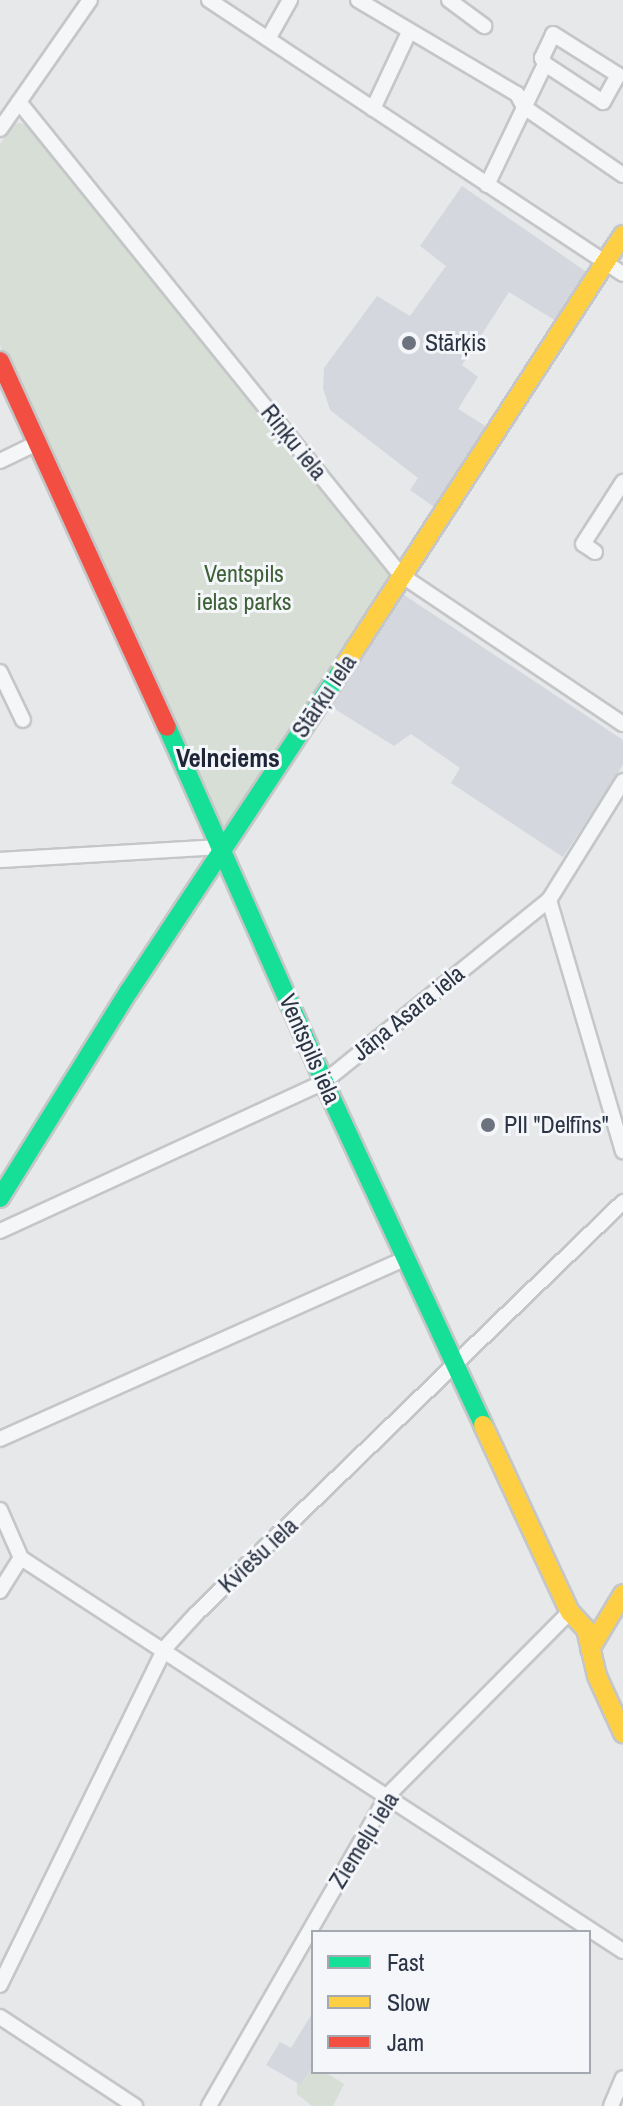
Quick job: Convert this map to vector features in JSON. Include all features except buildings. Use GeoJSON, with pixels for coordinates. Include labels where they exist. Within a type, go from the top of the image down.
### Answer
{"type":"FeatureCollection","features":[{"type":"Feature","properties":{"kind":"street"},"geometry":{"type":"LineString","coordinates":[[0,129],[90,0]]}},
{"type":"Feature","properties":{"kind":"street"},"geometry":{"type":"LineString","coordinates":[[209,0],[623,274]]}},
{"type":"Feature","properties":{"kind":"street"},"geometry":{"type":"LineString","coordinates":[[268,39],[290,0]]}},
{"type":"Feature","properties":{"kind":"street"},"geometry":{"type":"LineString","coordinates":[[358,0],[378,5],[409,32],[517,94],[524,107],[623,175]]}},
{"type":"Feature","properties":{"kind":"street"},"geometry":{"type":"LineString","coordinates":[[457,2],[457,9],[484,26]]}},
{"type":"Feature","properties":{"kind":"street"},"geometry":{"type":"LineString","coordinates":[[373,109],[409,32]]}},
{"type":"Feature","properties":{"kind":"street"},"geometry":{"type":"LineString","coordinates":[[553,34],[618,75],[603,102],[545,64],[542,58],[553,34]]}},
{"type":"Feature","properties":{"kind":"street"},"geometry":{"type":"LineString","coordinates":[[487,185],[545,64]]}},
{"type":"Feature","properties":{"kind":"street","name":"Riņķu iela"},"geometry":{"type":"LineString","coordinates":[[19,102],[401,575],[623,724]]}},
{"type":"Feature","properties":{"kind":"street","name":"Stārķu iela"},"geometry":{"type":"LineString","coordinates":[[0,1198],[222,847],[623,235]]}},
{"type":"Feature","properties":{"kind":"street","name":"Ventspils iela"},"geometry":{"type":"LineString","coordinates":[[0,361],[222,847],[324,1082],[570,1612],[586,1629],[597,1676],[623,1733]]}},
{"type":"Feature","properties":{"kind":"street"},"geometry":{"type":"LineString","coordinates":[[0,461],[37,443]]}},
{"type":"Feature","properties":{"kind":"street"},"geometry":{"type":"LineString","coordinates":[[595,552],[583,544],[623,482]]}},
{"type":"Feature","properties":{"kind":"street"},"geometry":{"type":"LineString","coordinates":[[0,672],[23,720]]}},
{"type":"Feature","properties":{"kind":"street","name":"Jāņa Asara iela"},"geometry":{"type":"LineString","coordinates":[[0,1231],[324,1082],[549,900],[623,781]]}},
{"type":"Feature","properties":{"kind":"street"},"geometry":{"type":"LineString","coordinates":[[0,860],[222,847]]}},
{"type":"Feature","properties":{"kind":"street"},"geometry":{"type":"LineString","coordinates":[[549,900],[623,1151]]}},
{"type":"Feature","properties":{"kind":"street","name":"Kviešu iela"},"geometry":{"type":"LineString","coordinates":[[0,1985],[165,1648],[197,1613],[623,1202]]}},
{"type":"Feature","properties":{"kind":"street"},"geometry":{"type":"LineString","coordinates":[[0,1439],[407,1258]]}},
{"type":"Feature","properties":{"kind":"street"},"geometry":{"type":"LineString","coordinates":[[0,1510],[21,1558],[165,1648],[623,1951]]}},
{"type":"Feature","properties":{"kind":"street"},"geometry":{"type":"LineString","coordinates":[[0,1591],[21,1558]]}},
{"type":"Feature","properties":{"kind":"street"},"geometry":{"type":"LineString","coordinates":[[590,1649],[623,1594]]}},
{"type":"Feature","properties":{"kind":"street","name":"Ziemeļu iela"},"geometry":{"type":"LineString","coordinates":[[209,2106],[387,1796],[570,1612]]}},
{"type":"Feature","properties":{"kind":"street"},"geometry":{"type":"LineString","coordinates":[[0,2017],[135,2106]]}},
{"type":"Feature","properties":{"kind":"street"},"geometry":{"type":"LineString","coordinates":[[611,2106],[623,2078]]}},
{"type":"Feature","properties":{"kind":"shaded area","name":"Stārķis"},"geometry":{"type":"Polygon","coordinates":[[[462,186],[588,273],[556,321],[509,292],[462,365],[478,377],[458,409],[487,427],[434,507],[410,490],[418,478],[330,410],[323,388],[324,368],[377,296],[410,316],[446,266],[420,246],[462,186]]]}},
{"type":"Feature","properties":{"kind":"shaded area"},"geometry":{"type":"Polygon","coordinates":[[[404,595],[623,740],[623,765],[563,857],[451,783],[460,768],[411,734],[394,746],[330,706],[404,595]]]}},
{"type":"Feature","properties":{"kind":"shaded area"},"geometry":{"type":"Polygon","coordinates":[[[311,2015],[311,2069],[301,2085],[266,2065],[280,2042],[291,2048],[311,2015]]]}},
{"type":"Feature","properties":{"kind":"green space","name":"Ventspils ielas parks"},"geometry":{"type":"Polygon","coordinates":[[[14,124],[27,125],[391,578],[229,826],[224,829],[0,345],[0,144],[14,124]]]}},
{"type":"Feature","properties":{"kind":"green space"},"geometry":{"type":"Polygon","coordinates":[[[311,2069],[311,2074],[328,2074],[344,2084],[333,2106],[312,2106],[297,2094],[297,2082],[302,2084],[311,2069]]]}},
{"type":"Feature","properties":{"kind":"traffic: fast"},"geometry":{"type":"LineString","coordinates":[[0,1198],[129,991],[342,669]]}},
{"type":"Feature","properties":{"kind":"traffic: fast"},"geometry":{"type":"LineString","coordinates":[[167,727],[324,1082],[483,1425]]}},
{"type":"Feature","properties":{"kind":"traffic: slow"},"geometry":{"type":"LineString","coordinates":[[342,669],[623,235]]}},
{"type":"Feature","properties":{"kind":"traffic: slow"},"geometry":{"type":"LineString","coordinates":[[483,1425],[570,1612],[586,1629],[597,1676],[623,1733]]}},
{"type":"Feature","properties":{"kind":"traffic: slow"},"geometry":{"type":"LineString","coordinates":[[590,1649],[623,1594]]}},
{"type":"Feature","properties":{"kind":"traffic: jam"},"geometry":{"type":"LineString","coordinates":[[0,361],[167,727]]}},
{"type":"Feature","properties":{"kind":"place","name":"Stārķis"},"geometry":{"type":"Point","coordinates":[409,343]}},
{"type":"Feature","properties":{"kind":"place","name":"PII \"Delfīns\""},"geometry":{"type":"Point","coordinates":[488,1125]}},
{"type":"Feature","properties":{"kind":"district","name":"Velnciems"},"geometry":{"type":"Point","coordinates":[228,758]}}]}
